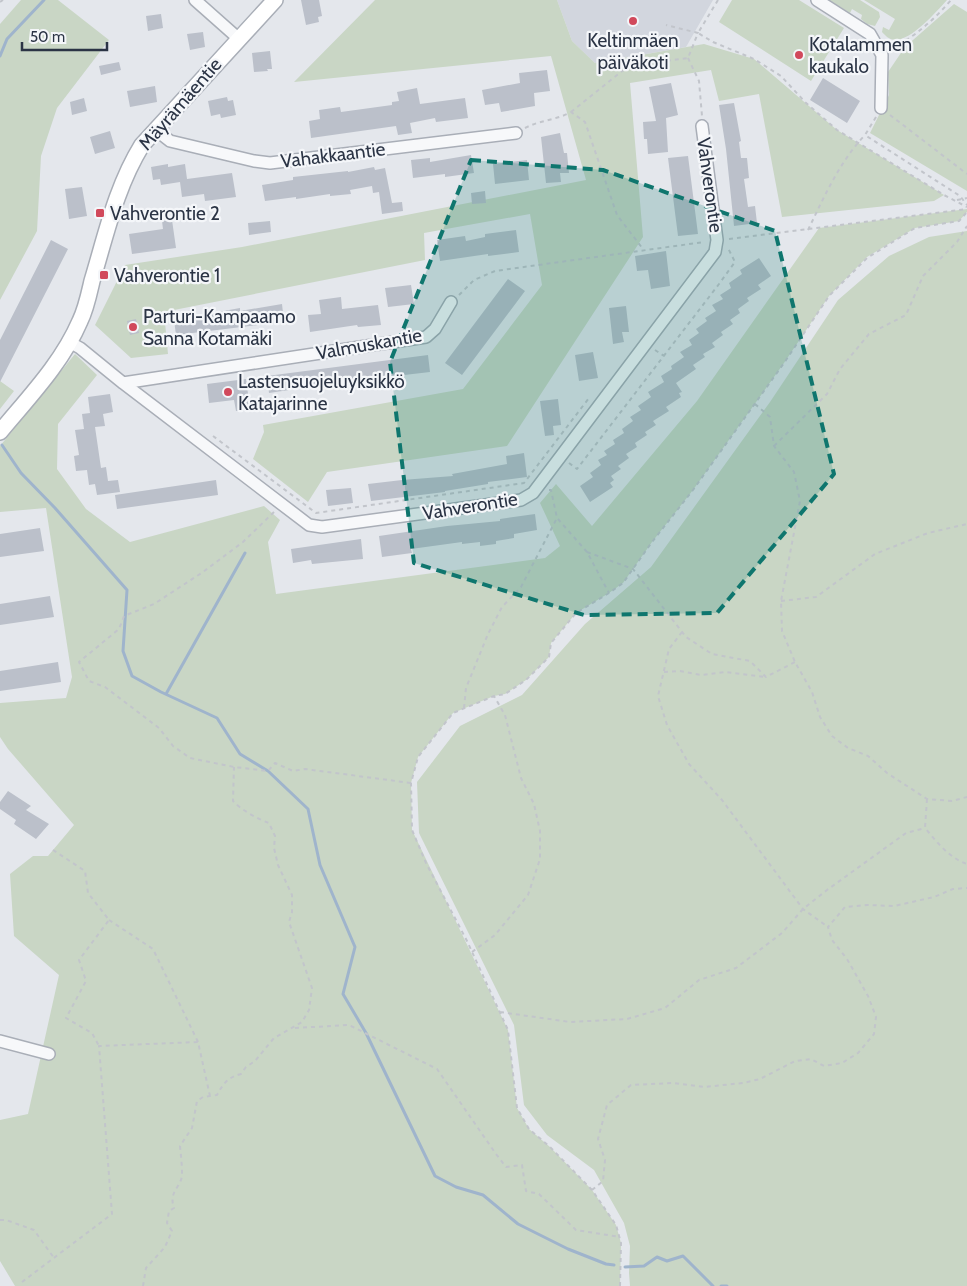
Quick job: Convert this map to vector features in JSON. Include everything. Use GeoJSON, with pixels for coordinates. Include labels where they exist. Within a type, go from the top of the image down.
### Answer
{"type":"FeatureCollection","features":[{"type":"Feature","properties":{"kind":"street"},"geometry":{"type":"LineString","coordinates":[[195,0],[239,39]]}},
{"type":"Feature","properties":{"kind":"street","name":"Mäyrämäentie"},"geometry":{"type":"LineString","coordinates":[[0,432],[54,367],[70,343],[82,319],[117,198],[131,163],[156,130],[274,0]]}},
{"type":"Feature","properties":{"kind":"street"},"geometry":{"type":"LineString","coordinates":[[817,0],[870,34],[882,55],[881,108]]}},
{"type":"Feature","properties":{"kind":"street","name":"Vahverontie"},"geometry":{"type":"LineString","coordinates":[[70,343],[80,348],[308,525],[322,527],[520,500],[528,497],[538,486],[715,252],[717,240],[702,126]]}},
{"type":"Feature","properties":{"kind":"street","name":"Vahakkaantie"},"geometry":{"type":"LineString","coordinates":[[156,130],[170,140],[254,161],[270,163],[516,132]]}},
{"type":"Feature","properties":{"kind":"street","name":"Valmuskantie"},"geometry":{"type":"LineString","coordinates":[[123,383],[426,337],[435,329],[451,302]]}},
{"type":"Feature","properties":{"kind":"street"},"geometry":{"type":"LineString","coordinates":[[0,1041],[48,1054]]}},
{"type":"Feature","properties":{"kind":"path"},"geometry":{"type":"LineString","coordinates":[[702,126],[699,81],[688,58],[698,33],[718,0]]}},
{"type":"Feature","properties":{"kind":"path"},"geometry":{"type":"LineString","coordinates":[[882,55],[907,41],[937,16],[951,0]]}},
{"type":"Feature","properties":{"kind":"path"},"geometry":{"type":"LineString","coordinates":[[666,25],[698,33],[713,42],[754,59],[781,76],[805,102],[837,130],[944,195],[967,206]]}},
{"type":"Feature","properties":{"kind":"path"},"geometry":{"type":"LineString","coordinates":[[516,132],[531,124],[563,116],[571,112],[622,71],[634,65],[688,58]]}},
{"type":"Feature","properties":{"kind":"path"},"geometry":{"type":"LineString","coordinates":[[808,230],[833,179],[857,143],[865,135],[881,108],[920,140],[967,174]]}},
{"type":"Feature","properties":{"kind":"path"},"geometry":{"type":"LineString","coordinates":[[571,112],[585,122],[617,215],[643,249]]}},
{"type":"Feature","properties":{"kind":"path"},"geometry":{"type":"LineString","coordinates":[[865,135],[962,199],[967,206]]}},
{"type":"Feature","properties":{"kind":"path"},"geometry":{"type":"LineString","coordinates":[[956,200],[967,198]]}},
{"type":"Feature","properties":{"kind":"path"},"geometry":{"type":"LineString","coordinates":[[620,1286],[621,1244],[616,1225],[592,1190],[550,1147],[529,1129],[517,1108],[508,1030],[472,952],[426,863],[412,830],[411,783],[418,757],[453,713],[494,696],[505,694],[526,680],[549,657],[551,643],[576,613],[623,583],[652,542],[694,490],[829,296],[867,258],[915,228],[959,221],[967,212]]}},
{"type":"Feature","properties":{"kind":"path"},"geometry":{"type":"LineString","coordinates":[[774,446],[827,394],[840,369],[869,334],[906,315],[923,276],[957,242],[967,226]]}},
{"type":"Feature","properties":{"kind":"path"},"geometry":{"type":"LineString","coordinates":[[560,457],[577,469],[735,262],[727,247]]}},
{"type":"Feature","properties":{"kind":"path"},"geometry":{"type":"LineString","coordinates":[[213,436],[316,513],[524,483],[590,397]]}},
{"type":"Feature","properties":{"kind":"path"},"geometry":{"type":"LineString","coordinates":[[755,404],[770,417],[774,446],[794,472],[800,501],[781,601],[782,631],[795,662],[812,692],[820,717],[832,736],[848,748],[868,756],[887,773],[927,799],[952,801],[967,797]]}},
{"type":"Feature","properties":{"kind":"path"},"geometry":{"type":"LineString","coordinates":[[538,486],[551,490],[557,518],[587,552],[609,593]]}},
{"type":"Feature","properties":{"kind":"path"},"geometry":{"type":"LineString","coordinates":[[282,505],[243,542],[203,572],[154,604],[124,616],[119,629],[79,662],[89,681],[105,687],[158,728],[173,746],[190,758],[234,767],[268,771],[275,763],[293,770],[305,769],[411,783]]}},
{"type":"Feature","properties":{"kind":"path"},"geometry":{"type":"LineString","coordinates":[[464,708],[466,688],[488,634],[502,607],[521,587],[557,518]]}},
{"type":"Feature","properties":{"kind":"path"},"geometry":{"type":"LineString","coordinates":[[781,601],[816,597],[875,554],[928,534],[967,524]]}},
{"type":"Feature","properties":{"kind":"path"},"geometry":{"type":"LineString","coordinates":[[587,552],[633,570],[686,637],[712,654],[750,661],[766,677]]}},
{"type":"Feature","properties":{"kind":"path"},"geometry":{"type":"LineString","coordinates":[[592,1190],[603,1181],[605,1160],[598,1140],[607,1105],[631,1085],[673,1083],[704,1087],[743,1083],[760,1078],[795,1061],[811,1059],[824,1066],[842,1063],[858,1053],[874,1034],[876,1017],[868,996],[847,959],[832,940],[828,927],[803,909],[722,800],[690,764],[667,725],[658,696],[669,649],[682,632]]}},
{"type":"Feature","properties":{"kind":"path"},"geometry":{"type":"LineString","coordinates":[[664,672],[680,671],[701,675],[726,672],[766,677],[795,662]]}},
{"type":"Feature","properties":{"kind":"path"},"geometry":{"type":"LineString","coordinates":[[472,952],[495,935],[528,895],[540,859],[540,831],[534,804],[521,778],[505,715],[494,696]]}},
{"type":"Feature","properties":{"kind":"path"},"geometry":{"type":"LineString","coordinates":[[143,1286],[146,1268],[165,1247],[172,1231],[167,1223],[169,1211],[174,1208],[171,1201],[182,1174],[180,1146],[192,1128],[197,1102],[203,1097],[217,1095],[223,1084],[232,1076],[241,1074],[274,1038],[302,1022],[309,1010],[312,988],[289,922],[292,912],[292,894],[278,865],[274,848],[275,836],[269,823],[242,810],[233,801],[234,767]]}},
{"type":"Feature","properties":{"kind":"path"},"geometry":{"type":"LineString","coordinates":[[927,799],[925,828],[947,852],[960,862],[967,864]]}},
{"type":"Feature","properties":{"kind":"path"},"geometry":{"type":"LineString","coordinates":[[500,1012],[570,1022],[627,1019],[666,1008],[699,980],[736,968],[782,933],[803,909],[828,890],[906,833],[925,828]]}},
{"type":"Feature","properties":{"kind":"path"},"geometry":{"type":"LineString","coordinates":[[53,850],[85,870],[88,893],[109,920],[153,949],[198,1042],[210,1096]]}},
{"type":"Feature","properties":{"kind":"path"},"geometry":{"type":"LineString","coordinates":[[828,927],[845,907],[867,905],[894,906],[934,897],[953,889],[967,888]]}},
{"type":"Feature","properties":{"kind":"path"},"geometry":{"type":"LineString","coordinates":[[22,1282],[112,1214],[99,1046],[92,1033],[66,1018],[86,982],[79,960],[109,920]]}},
{"type":"Feature","properties":{"kind":"path"},"geometry":{"type":"LineString","coordinates":[[293,1028],[350,1025],[437,1069],[506,1167],[522,1164],[526,1191],[538,1194],[576,1230],[620,1237]]}},
{"type":"Feature","properties":{"kind":"path"},"geometry":{"type":"LineString","coordinates":[[99,1046],[198,1042]]}},
{"type":"Feature","properties":{"kind":"path"},"geometry":{"type":"LineString","coordinates":[[0,1220],[6,1220],[34,1230],[54,1258]]}},
{"type":"Feature","properties":{"kind":"highlighted area"},"geometry":{"type":"Polygon","coordinates":[[[471,160],[603,170],[775,231],[834,474],[717,613],[584,615],[414,563],[390,362],[471,160]]]}},
{"type":"Feature","properties":{"kind":"shaded area","name":"Keltinmäen päiväkoti"},"geometry":{"type":"Polygon","coordinates":[[[557,0],[713,0],[686,47],[595,63],[572,41],[557,0]]]}},
{"type":"Feature","properties":{"kind":"green space"},"geometry":{"type":"Polygon","coordinates":[[[21,0],[58,0],[109,40],[57,108],[41,156],[37,231],[0,300],[0,24],[21,0]]]}},
{"type":"Feature","properties":{"kind":"green space"},"geometry":{"type":"Polygon","coordinates":[[[375,0],[557,0],[572,41],[595,63],[704,44],[754,59],[837,130],[944,195],[934,201],[782,217],[759,94],[719,101],[711,70],[630,83],[643,237],[507,446],[327,472],[308,502],[253,459],[264,432],[263,425],[463,389],[542,285],[530,214],[424,233],[425,260],[164,312],[168,354],[131,358],[95,325],[125,265],[242,247],[586,180],[551,56],[294,82],[375,0]]]}},
{"type":"Feature","properties":{"kind":"green space","name":"Kotalammen kaukalo"},"geometry":{"type":"Polygon","coordinates":[[[732,0],[799,0],[844,28],[811,81],[719,22],[732,0]]]}},
{"type":"Feature","properties":{"kind":"green space"},"geometry":{"type":"Polygon","coordinates":[[[829,0],[860,0],[879,12],[880,17],[875,26],[867,24],[861,19],[862,15],[852,9],[850,13],[829,0]]]}},
{"type":"Feature","properties":{"kind":"green space"},"geometry":{"type":"Polygon","coordinates":[[[864,0],[947,0],[916,31],[902,39],[895,40],[882,32],[883,27],[889,30],[895,19],[864,0]]]}},
{"type":"Feature","properties":{"kind":"green space"},"geometry":{"type":"Polygon","coordinates":[[[954,4],[967,12],[967,191],[870,133],[889,95],[888,72],[905,47],[954,4]]]}},
{"type":"Feature","properties":{"kind":"green space"},"geometry":{"type":"Polygon","coordinates":[[[967,209],[967,212],[959,221],[915,228],[867,257],[829,296],[784,363],[693,490],[623,583],[576,613],[551,643],[549,657],[526,680],[505,694],[494,696],[453,713],[418,757],[411,783],[412,830],[508,1030],[517,1108],[529,1129],[550,1147],[592,1190],[616,1225],[621,1243],[620,1286],[15,1286],[0,1261],[0,1120],[28,1114],[59,975],[14,936],[10,874],[33,856],[48,856],[74,825],[8,749],[0,737],[0,703],[66,698],[72,677],[46,508],[0,512],[0,446],[75,354],[97,375],[58,424],[57,469],[86,509],[130,542],[264,506],[280,520],[268,542],[276,594],[545,558],[560,546],[540,503],[556,484],[592,526],[697,401],[819,228],[967,209]]]}},
{"type":"Feature","properties":{"kind":"green space"},"geometry":{"type":"Polygon","coordinates":[[[967,231],[967,1286],[630,1286],[630,1246],[624,1223],[594,1170],[547,1135],[524,1105],[514,1025],[419,833],[417,782],[460,726],[522,695],[585,624],[651,567],[770,402],[838,300],[889,256],[929,237],[967,231]]]}},
{"type":"Feature","properties":{"kind":"green space"},"geometry":{"type":"Polygon","coordinates":[[[0,381],[14,391],[0,409],[0,381]]]}},
{"type":"Feature","properties":{"kind":"building"},"geometry":{"type":"Polygon","coordinates":[[[301,0],[319,0],[322,16],[318,17],[319,22],[306,25],[301,0]]]}},
{"type":"Feature","properties":{"kind":"building"},"geometry":{"type":"Polygon","coordinates":[[[161,14],[163,28],[148,31],[146,16],[161,14]]]}},
{"type":"Feature","properties":{"kind":"building"},"geometry":{"type":"Polygon","coordinates":[[[203,32],[205,47],[190,50],[187,34],[203,32]]]}},
{"type":"Feature","properties":{"kind":"building"},"geometry":{"type":"Polygon","coordinates":[[[270,51],[272,69],[254,72],[252,53],[270,51]]]}},
{"type":"Feature","properties":{"kind":"building"},"geometry":{"type":"Polygon","coordinates":[[[119,62],[121,70],[101,75],[99,66],[119,62]]]}},
{"type":"Feature","properties":{"kind":"building"},"geometry":{"type":"Polygon","coordinates":[[[547,70],[550,91],[534,93],[535,106],[501,112],[499,103],[485,105],[482,90],[520,83],[519,73],[547,70]]]}},
{"type":"Feature","properties":{"kind":"building"},"geometry":{"type":"Polygon","coordinates":[[[823,78],[860,101],[847,123],[810,100],[823,78]]]}},
{"type":"Feature","properties":{"kind":"building"},"geometry":{"type":"Polygon","coordinates":[[[671,83],[678,115],[666,118],[668,152],[648,154],[647,139],[644,139],[643,122],[656,121],[649,87],[671,83]]]}},
{"type":"Feature","properties":{"kind":"building"},"geometry":{"type":"Polygon","coordinates":[[[155,86],[157,102],[130,107],[127,91],[155,86]]]}},
{"type":"Feature","properties":{"kind":"building"},"geometry":{"type":"Polygon","coordinates":[[[417,88],[420,104],[465,98],[468,118],[436,122],[435,118],[410,123],[412,133],[398,135],[396,126],[311,138],[309,121],[320,119],[319,110],[340,107],[341,112],[392,105],[392,102],[399,101],[397,92],[417,88]]]}},
{"type":"Feature","properties":{"kind":"building"},"geometry":{"type":"Polygon","coordinates":[[[227,97],[228,101],[233,100],[236,115],[221,118],[220,114],[211,116],[208,101],[227,97]]]}},
{"type":"Feature","properties":{"kind":"building"},"geometry":{"type":"Polygon","coordinates":[[[84,98],[87,111],[72,115],[70,102],[84,98]]]}},
{"type":"Feature","properties":{"kind":"building"},"geometry":{"type":"Polygon","coordinates":[[[734,103],[741,141],[739,142],[741,158],[747,158],[749,178],[744,179],[748,207],[755,206],[757,223],[734,226],[726,149],[719,105],[734,103]]]}},
{"type":"Feature","properties":{"kind":"building"},"geometry":{"type":"Polygon","coordinates":[[[110,131],[115,148],[95,154],[90,137],[110,131]]]}},
{"type":"Feature","properties":{"kind":"building"},"geometry":{"type":"Polygon","coordinates":[[[560,133],[564,153],[567,153],[569,173],[560,173],[561,182],[546,183],[541,137],[560,133]]]}},
{"type":"Feature","properties":{"kind":"building"},"geometry":{"type":"Polygon","coordinates":[[[471,155],[474,173],[445,177],[445,174],[413,178],[411,160],[430,158],[430,162],[471,155]]]}},
{"type":"Feature","properties":{"kind":"building"},"geometry":{"type":"Polygon","coordinates":[[[688,156],[698,234],[678,236],[668,158],[688,156]]]}},
{"type":"Feature","properties":{"kind":"building"},"geometry":{"type":"Polygon","coordinates":[[[527,160],[529,180],[495,184],[493,164],[527,160]]]}},
{"type":"Feature","properties":{"kind":"building"},"geometry":{"type":"Polygon","coordinates":[[[168,164],[168,167],[185,164],[187,179],[232,173],[236,197],[205,201],[204,194],[182,197],[180,182],[161,185],[160,179],[153,180],[151,167],[168,164]]]}},
{"type":"Feature","properties":{"kind":"building"},"geometry":{"type":"Polygon","coordinates":[[[374,167],[375,170],[385,168],[392,203],[402,202],[403,211],[382,214],[379,192],[373,193],[372,186],[350,190],[351,194],[330,196],[330,194],[265,201],[262,185],[293,180],[293,177],[348,172],[374,167]]]}},
{"type":"Feature","properties":{"kind":"building"},"geometry":{"type":"Polygon","coordinates":[[[82,187],[87,216],[69,219],[65,189],[82,187]]]}},
{"type":"Feature","properties":{"kind":"building"},"geometry":{"type":"Polygon","coordinates":[[[485,191],[486,203],[472,204],[471,193],[485,191]]]}},
{"type":"Feature","properties":{"kind":"building"},"geometry":{"type":"Polygon","coordinates":[[[172,220],[176,248],[132,254],[129,234],[163,229],[162,221],[172,220]]]}},
{"type":"Feature","properties":{"kind":"building"},"geometry":{"type":"Polygon","coordinates":[[[270,221],[271,232],[249,235],[248,223],[270,221]]]}},
{"type":"Feature","properties":{"kind":"building"},"geometry":{"type":"Polygon","coordinates":[[[516,230],[519,252],[488,256],[488,254],[440,261],[437,240],[465,236],[466,241],[485,237],[485,234],[516,230]]]}},
{"type":"Feature","properties":{"kind":"building"},"geometry":{"type":"Polygon","coordinates":[[[51,240],[68,249],[0,382],[0,340],[51,240]]]}},
{"type":"Feature","properties":{"kind":"building"},"geometry":{"type":"Polygon","coordinates":[[[666,251],[670,286],[651,289],[648,270],[637,271],[635,256],[666,251]]]}},
{"type":"Feature","properties":{"kind":"building"},"geometry":{"type":"Polygon","coordinates":[[[759,258],[771,276],[758,285],[761,289],[747,298],[749,301],[738,309],[740,313],[730,320],[733,324],[721,332],[723,335],[712,343],[715,347],[703,354],[705,357],[693,365],[696,369],[676,383],[682,392],[679,393],[681,397],[666,407],[669,411],[653,421],[656,425],[645,432],[647,435],[635,443],[637,447],[626,454],[629,458],[618,466],[621,469],[611,476],[614,480],[610,483],[613,487],[590,502],[580,486],[593,477],[590,473],[601,465],[598,460],[607,455],[604,451],[615,444],[613,440],[624,433],[622,429],[633,421],[630,417],[641,410],[638,406],[651,397],[648,392],[664,382],[661,376],[672,369],[671,366],[684,357],[680,352],[692,345],[689,340],[699,333],[696,329],[707,321],[705,318],[716,311],[712,305],[723,299],[720,295],[731,288],[729,283],[742,274],[740,270],[759,258]]]}},
{"type":"Feature","properties":{"kind":"building"},"geometry":{"type":"Polygon","coordinates":[[[508,279],[525,291],[462,375],[445,363],[508,279]]]}},
{"type":"Feature","properties":{"kind":"building"},"geometry":{"type":"Polygon","coordinates":[[[411,285],[414,304],[388,307],[385,288],[411,285]]]}},
{"type":"Feature","properties":{"kind":"building"},"geometry":{"type":"Polygon","coordinates":[[[341,297],[342,309],[378,305],[381,325],[358,327],[357,325],[310,332],[308,315],[321,314],[319,300],[341,297]]]}},
{"type":"Feature","properties":{"kind":"building"},"geometry":{"type":"Polygon","coordinates":[[[282,304],[284,322],[176,335],[174,320],[240,308],[240,311],[282,304]]]}},
{"type":"Feature","properties":{"kind":"building"},"geometry":{"type":"Polygon","coordinates":[[[626,306],[629,332],[622,332],[624,342],[613,344],[609,308],[626,306]]]}},
{"type":"Feature","properties":{"kind":"building","name":"Parturi-Kampaamo Sanna Kotamäki"},"geometry":{"type":"Polygon","coordinates":[[[136,319],[139,333],[130,335],[127,321],[136,319]]]}},
{"type":"Feature","properties":{"kind":"building"},"geometry":{"type":"Polygon","coordinates":[[[593,352],[598,378],[579,381],[575,355],[593,352]]]}},
{"type":"Feature","properties":{"kind":"building"},"geometry":{"type":"Polygon","coordinates":[[[428,355],[430,372],[269,393],[267,376],[428,355]]]}},
{"type":"Feature","properties":{"kind":"building","name":"Lastensuojeluyksikkö Katajarinne"},"geometry":{"type":"Polygon","coordinates":[[[246,379],[250,409],[236,411],[234,400],[209,403],[207,384],[246,379]]]}},
{"type":"Feature","properties":{"kind":"building"},"geometry":{"type":"Polygon","coordinates":[[[110,394],[113,412],[103,414],[105,426],[95,427],[101,468],[106,467],[108,481],[118,480],[120,492],[97,495],[95,484],[89,485],[87,470],[76,471],[74,456],[79,455],[75,430],[84,429],[82,414],[90,413],[88,397],[110,394]]]}},
{"type":"Feature","properties":{"kind":"building"},"geometry":{"type":"Polygon","coordinates":[[[558,399],[561,425],[553,426],[554,435],[545,436],[540,401],[558,399]]]}},
{"type":"Feature","properties":{"kind":"building"},"geometry":{"type":"Polygon","coordinates":[[[524,453],[527,477],[488,482],[488,484],[445,492],[371,501],[368,484],[453,476],[452,474],[507,464],[506,456],[524,453]]]}},
{"type":"Feature","properties":{"kind":"building"},"geometry":{"type":"Polygon","coordinates":[[[216,480],[218,495],[117,509],[115,495],[216,480]]]}},
{"type":"Feature","properties":{"kind":"building"},"geometry":{"type":"Polygon","coordinates":[[[351,488],[353,503],[328,506],[326,490],[351,488]]]}},
{"type":"Feature","properties":{"kind":"building"},"geometry":{"type":"Polygon","coordinates":[[[535,514],[537,530],[514,534],[514,538],[496,541],[496,544],[480,546],[480,542],[462,544],[462,542],[411,549],[412,553],[382,557],[379,536],[447,526],[500,521],[500,519],[535,514]]]}},
{"type":"Feature","properties":{"kind":"building"},"geometry":{"type":"Polygon","coordinates":[[[40,528],[44,551],[0,557],[0,534],[40,528]]]}},
{"type":"Feature","properties":{"kind":"building"},"geometry":{"type":"Polygon","coordinates":[[[361,539],[363,559],[312,564],[311,560],[293,563],[291,549],[361,539]]]}},
{"type":"Feature","properties":{"kind":"building"},"geometry":{"type":"Polygon","coordinates":[[[50,596],[54,617],[0,625],[0,604],[50,596]]]}},
{"type":"Feature","properties":{"kind":"building"},"geometry":{"type":"Polygon","coordinates":[[[58,662],[61,682],[0,691],[0,671],[58,662]]]}},
{"type":"Feature","properties":{"kind":"building"},"geometry":{"type":"Polygon","coordinates":[[[8,791],[31,806],[26,810],[49,824],[36,839],[14,824],[16,820],[0,809],[0,802],[8,791]]]}},
{"type":"Feature","properties":{"kind":"waterway"},"geometry":{"type":"LineString","coordinates":[[0,56],[7,39],[44,0]]}},
{"type":"Feature","properties":{"kind":"waterway"},"geometry":{"type":"LineString","coordinates":[[2,445],[21,473],[55,508],[127,590],[123,651],[132,676],[217,718],[240,754],[268,771],[308,809],[320,865],[355,947],[343,994],[366,1033],[435,1176],[456,1187],[483,1195],[518,1224],[568,1249],[606,1264],[614,1265]]}},
{"type":"Feature","properties":{"kind":"waterway"},"geometry":{"type":"LineString","coordinates":[[166,694],[245,553]]}},
{"type":"Feature","properties":{"kind":"waterway"},"geometry":{"type":"LineString","coordinates":[[625,1267],[644,1266],[657,1257],[667,1261],[683,1256],[713,1286]]}},
{"type":"Feature","properties":{"kind":"waterway"},"geometry":{"type":"LineString","coordinates":[[721,1286],[727,1286]]}},
{"type":"Feature","properties":{"kind":"place","name":"Keltinmäen päiväkoti"},"geometry":{"type":"Point","coordinates":[633,21]}},
{"type":"Feature","properties":{"kind":"place","name":"Kotalammen kaukalo"},"geometry":{"type":"Point","coordinates":[799,55]}},
{"type":"Feature","properties":{"kind":"place","name":"Vahverontie 2"},"geometry":{"type":"Point","coordinates":[100,213]}},
{"type":"Feature","properties":{"kind":"place","name":"Vahverontie 1"},"geometry":{"type":"Point","coordinates":[104,275]}},
{"type":"Feature","properties":{"kind":"place","name":"Parturi-Kampaamo Sanna Kotamäki"},"geometry":{"type":"Point","coordinates":[133,327]}},
{"type":"Feature","properties":{"kind":"place","name":"Lastensuojeluyksikkö Katajarinne"},"geometry":{"type":"Point","coordinates":[228,392]}}]}
